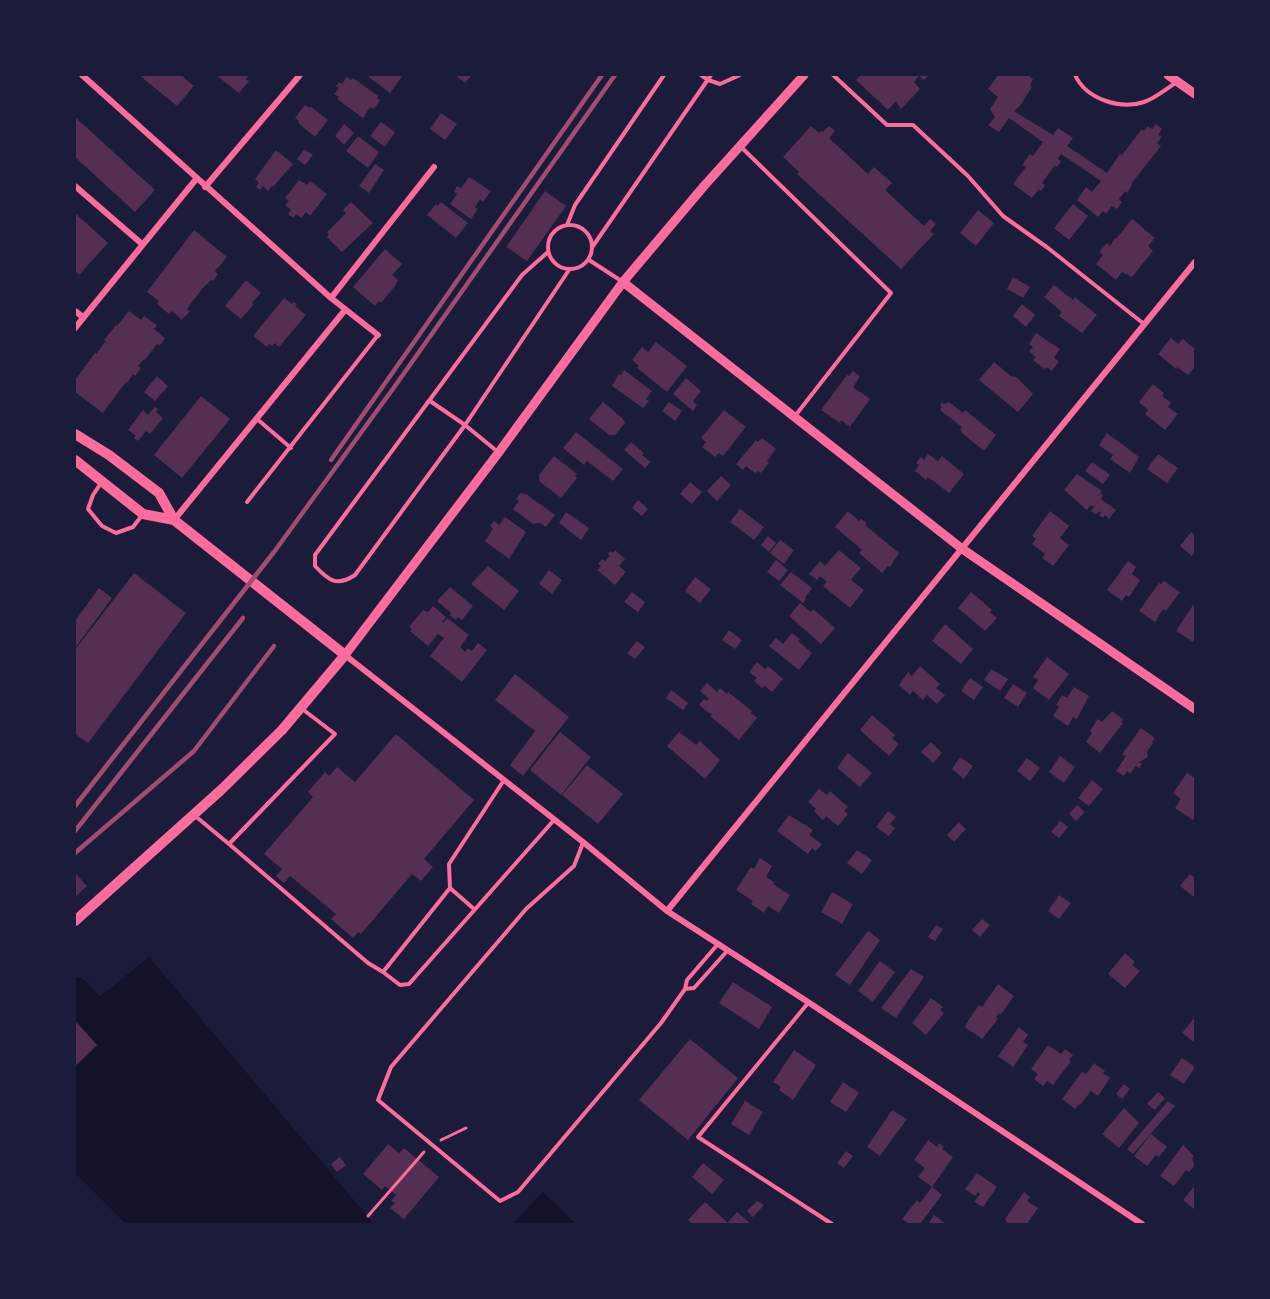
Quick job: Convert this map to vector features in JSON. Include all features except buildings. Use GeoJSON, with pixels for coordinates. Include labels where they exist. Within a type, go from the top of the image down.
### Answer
{"type":"FeatureCollection","features":[{"type":"Feature","properties":{"kind":"main road"},"geometry":{"type":"LineString","coordinates":[[75,434],[109,455],[159,493],[174,520],[345,655],[274,738],[75,921]]}},
{"type":"Feature","properties":{"kind":"main road"},"geometry":{"type":"LineString","coordinates":[[75,460],[143,514],[174,520]]}},
{"type":"Feature","properties":{"kind":"street"},"geometry":{"type":"LineString","coordinates":[[82,75],[331,298],[378,335]]}},
{"type":"Feature","properties":{"kind":"street"},"geometry":{"type":"LineString","coordinates":[[205,187],[300,75]]}},
{"type":"Feature","properties":{"kind":"street"},"geometry":{"type":"LineString","coordinates":[[804,75],[623,282],[499,452],[345,655],[667,911],[1142,1224]]}},
{"type":"Feature","properties":{"kind":"street"},"geometry":{"type":"LineString","coordinates":[[1168,75],[1195,94]]}},
{"type":"Feature","properties":{"kind":"street"},"geometry":{"type":"LineString","coordinates":[[331,298],[434,167]]}},
{"type":"Feature","properties":{"kind":"street"},"geometry":{"type":"LineString","coordinates":[[75,328],[197,178]]}},
{"type":"Feature","properties":{"kind":"street"},"geometry":{"type":"LineString","coordinates":[[75,186],[142,244]]}},
{"type":"Feature","properties":{"kind":"street"},"geometry":{"type":"LineString","coordinates":[[667,911],[1195,262]]}},
{"type":"Feature","properties":{"kind":"street"},"geometry":{"type":"LineString","coordinates":[[623,282],[961,548],[1195,709]]}},
{"type":"Feature","properties":{"kind":"street"},"geometry":{"type":"LineString","coordinates":[[174,520],[345,310]]}},
{"type":"Feature","properties":{"kind":"street"},"geometry":{"type":"LineString","coordinates":[[75,311],[83,317]]}},
{"type":"Feature","properties":{"kind":"lane"},"geometry":{"type":"LineString","coordinates":[[567,225],[575,205],[664,75]]}},
{"type":"Feature","properties":{"kind":"lane"},"geometry":{"type":"LineString","coordinates":[[701,75],[720,84],[740,75]]}},
{"type":"Feature","properties":{"kind":"lane"},"geometry":{"type":"LineString","coordinates":[[593,246],[587,233],[575,225],[567,225],[554,232],[550,238],[548,252],[556,265],[569,270],[584,266],[589,260],[593,246],[711,75]]}},
{"type":"Feature","properties":{"kind":"lane"},"geometry":{"type":"LineString","coordinates":[[833,75],[887,125],[913,125],[968,176],[1003,216],[1048,248],[1144,324]]}},
{"type":"Feature","properties":{"kind":"lane"},"geometry":{"type":"LineString","coordinates":[[1075,75],[1090,93],[1107,102],[1123,104],[1143,102],[1177,81]]}},
{"type":"Feature","properties":{"kind":"lane"},"geometry":{"type":"LineString","coordinates":[[740,146],[891,293],[794,416]]}},
{"type":"Feature","properties":{"kind":"lane"},"geometry":{"type":"LineString","coordinates":[[548,252],[522,275],[315,555],[315,566],[336,583],[344,583],[355,576],[465,425],[569,270]]}},
{"type":"Feature","properties":{"kind":"lane"},"geometry":{"type":"LineString","coordinates":[[589,260],[623,282]]}},
{"type":"Feature","properties":{"kind":"lane"},"geometry":{"type":"LineString","coordinates":[[248,502],[378,335]]}},
{"type":"Feature","properties":{"kind":"lane"},"geometry":{"type":"LineString","coordinates":[[429,401],[465,425],[499,452]]}},
{"type":"Feature","properties":{"kind":"lane"},"geometry":{"type":"LineString","coordinates":[[257,420],[291,448]]}},
{"type":"Feature","properties":{"kind":"lane"},"geometry":{"type":"LineString","coordinates":[[103,482],[93,495],[88,509],[102,526],[116,533],[133,527],[143,514]]}},
{"type":"Feature","properties":{"kind":"lane"},"geometry":{"type":"LineString","coordinates":[[229,844],[335,734],[301,708]]}},
{"type":"Feature","properties":{"kind":"lane"},"geometry":{"type":"LineString","coordinates":[[383,972],[450,888],[449,864],[504,780]]}},
{"type":"Feature","properties":{"kind":"lane"},"geometry":{"type":"LineString","coordinates":[[194,814],[368,963],[400,985],[409,984],[554,820]]}},
{"type":"Feature","properties":{"kind":"lane"},"geometry":{"type":"LineString","coordinates":[[583,842],[574,866],[526,909],[391,1067],[378,1100],[500,1200],[518,1192],[661,1023],[685,989],[687,980],[718,944]]}},
{"type":"Feature","properties":{"kind":"lane"},"geometry":{"type":"LineString","coordinates":[[450,888],[474,909]]}},
{"type":"Feature","properties":{"kind":"lane"},"geometry":{"type":"LineString","coordinates":[[685,989],[694,988],[728,950]]}},
{"type":"Feature","properties":{"kind":"lane"},"geometry":{"type":"LineString","coordinates":[[808,1002],[698,1137],[832,1224]]}},
{"type":"Feature","properties":{"kind":"path"},"geometry":{"type":"LineString","coordinates":[[368,1216],[431,1144],[466,1128]]}},
{"type":"Feature","properties":{"kind":"shaded area"},"geometry":{"type":"Polygon","coordinates":[[[149,957],[374,1224],[126,1224],[75,1173],[75,1067],[98,1046],[75,1017],[149,957]]]}},
{"type":"Feature","properties":{"kind":"shaded area"},"geometry":{"type":"Polygon","coordinates":[[[543,1192],[576,1224],[513,1224],[543,1192]]]}},
{"type":"Feature","properties":{"kind":"waterway"},"geometry":{"type":"LineString","coordinates":[[75,993],[117,1039]]}},
{"type":"Feature","properties":{"kind":"railway"},"geometry":{"type":"LineString","coordinates":[[331,460],[602,75]]}},
{"type":"Feature","properties":{"kind":"railway"},"geometry":{"type":"LineString","coordinates":[[75,806],[274,552],[395,386],[615,75]]}},
{"type":"Feature","properties":{"kind":"railway"},"geometry":{"type":"LineString","coordinates":[[75,831],[243,618]]}},
{"type":"Feature","properties":{"kind":"railway"},"geometry":{"type":"LineString","coordinates":[[75,853],[194,751],[274,646]]}}]}
